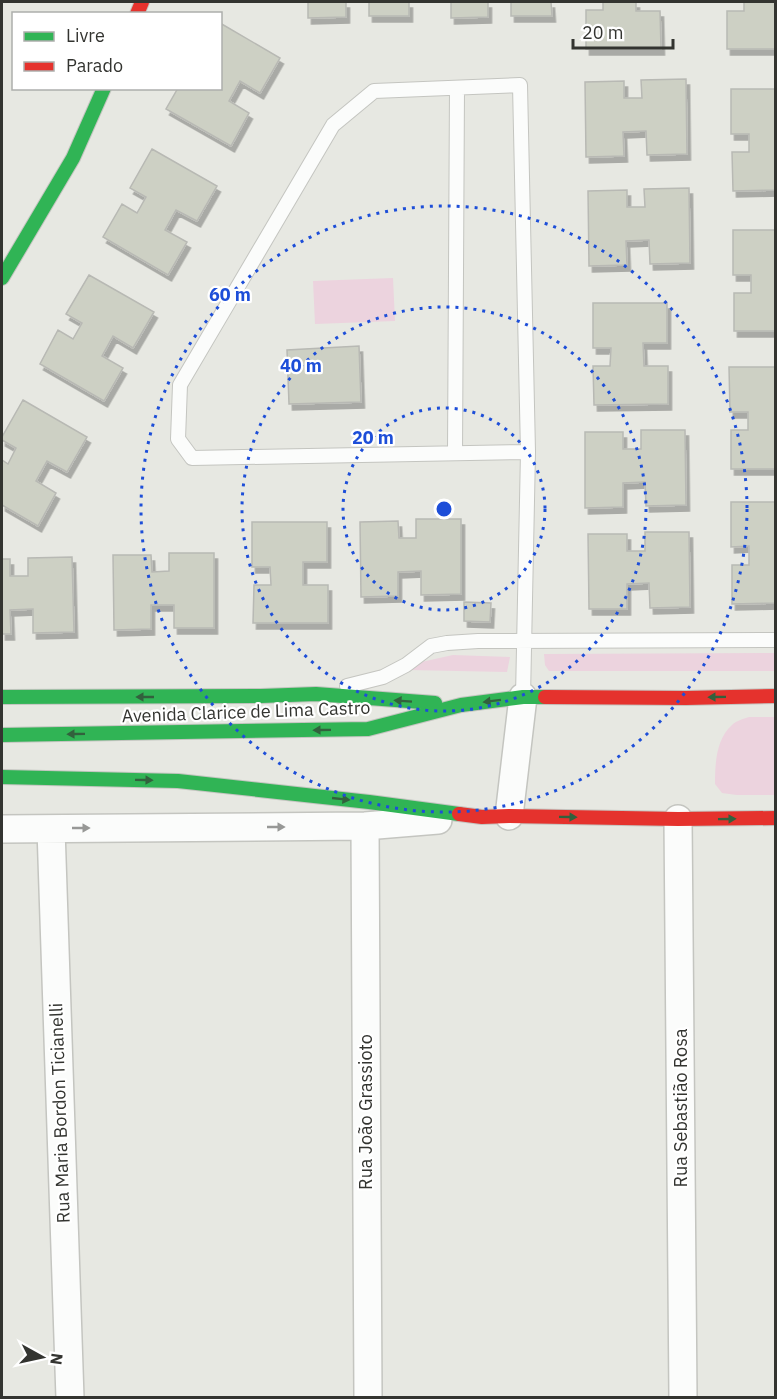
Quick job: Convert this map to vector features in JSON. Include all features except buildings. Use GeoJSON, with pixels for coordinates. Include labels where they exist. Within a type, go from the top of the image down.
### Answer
{"type":"FeatureCollection","features":[{"type":"Feature","properties":{"kind":"street"},"geometry":{"type":"LineString","coordinates":[[7,281],[73,158],[103,90]]}},
{"type":"Feature","properties":{"kind":"street"},"geometry":{"type":"LineString","coordinates":[[2,698],[316,694],[461,705]]}},
{"type":"Feature","properties":{"kind":"street","name":"Avenida Clarice de Lima Castro"},"geometry":{"type":"LineString","coordinates":[[2,735],[368,729],[461,705],[523,697],[776,696]]}},
{"type":"Feature","properties":{"kind":"street"},"geometry":{"type":"LineString","coordinates":[[509,816],[523,697]]}},
{"type":"Feature","properties":{"kind":"street"},"geometry":{"type":"LineString","coordinates":[[2,777],[178,781],[482,817]]}},
{"type":"Feature","properties":{"kind":"street"},"geometry":{"type":"LineString","coordinates":[[2,829],[365,826],[509,816],[776,818]]}},
{"type":"Feature","properties":{"kind":"street","name":"Rua Sebastião Rosa"},"geometry":{"type":"LineString","coordinates":[[678,819],[683,1398]]}},
{"type":"Feature","properties":{"kind":"street","name":"Rua João Grassioto"},"geometry":{"type":"LineString","coordinates":[[365,826],[368,1398]]}},
{"type":"Feature","properties":{"kind":"street","name":"Rua Maria Bordon Ticianelli"},"geometry":{"type":"LineString","coordinates":[[51,829],[70,1398]]}},
{"type":"Feature","properties":{"kind":"lane"},"geometry":{"type":"LineString","coordinates":[[523,697],[528,452],[520,85],[374,91],[333,125],[180,384],[178,439],[192,458],[528,452]]}},
{"type":"Feature","properties":{"kind":"lane"},"geometry":{"type":"LineString","coordinates":[[455,453],[457,88]]}},
{"type":"Feature","properties":{"kind":"lane"},"geometry":{"type":"LineString","coordinates":[[316,694],[383,677],[406,665],[431,646],[447,643],[776,640]]}},
{"type":"Feature","properties":{"kind":"shaded area"},"geometry":{"type":"Polygon","coordinates":[[[393,278],[395,321],[315,324],[313,281],[393,278]]]}},
{"type":"Feature","properties":{"kind":"shaded area"},"geometry":{"type":"Polygon","coordinates":[[[775,653],[775,671],[549,671],[545,665],[544,654],[775,653]]]}},
{"type":"Feature","properties":{"kind":"shaded area"},"geometry":{"type":"Polygon","coordinates":[[[453,655],[510,657],[507,672],[408,670],[417,663],[453,655]]]}},
{"type":"Feature","properties":{"kind":"shaded area"},"geometry":{"type":"Polygon","coordinates":[[[749,717],[775,717],[775,795],[722,793],[715,784],[716,760],[723,737],[734,724],[749,717]]]}},
{"type":"Feature","properties":{"kind":"traffic: fast"},"geometry":{"type":"LineString","coordinates":[[2,278],[73,158],[103,90]]}},
{"type":"Feature","properties":{"kind":"traffic: fast"},"geometry":{"type":"LineString","coordinates":[[2,697],[316,694],[435,703]]}},
{"type":"Feature","properties":{"kind":"traffic: fast"},"geometry":{"type":"LineString","coordinates":[[2,735],[368,729],[461,705],[523,697],[545,697]]}},
{"type":"Feature","properties":{"kind":"traffic: fast"},"geometry":{"type":"LineString","coordinates":[[2,777],[178,781],[459,814]]}},
{"type":"Feature","properties":{"kind":"traffic: jam"},"geometry":{"type":"LineString","coordinates":[[138,12],[142,2]]}},
{"type":"Feature","properties":{"kind":"traffic: jam"},"geometry":{"type":"LineString","coordinates":[[545,697],[776,696]]}},
{"type":"Feature","properties":{"kind":"traffic: jam"},"geometry":{"type":"LineString","coordinates":[[459,814],[482,817],[776,818]]}}]}
